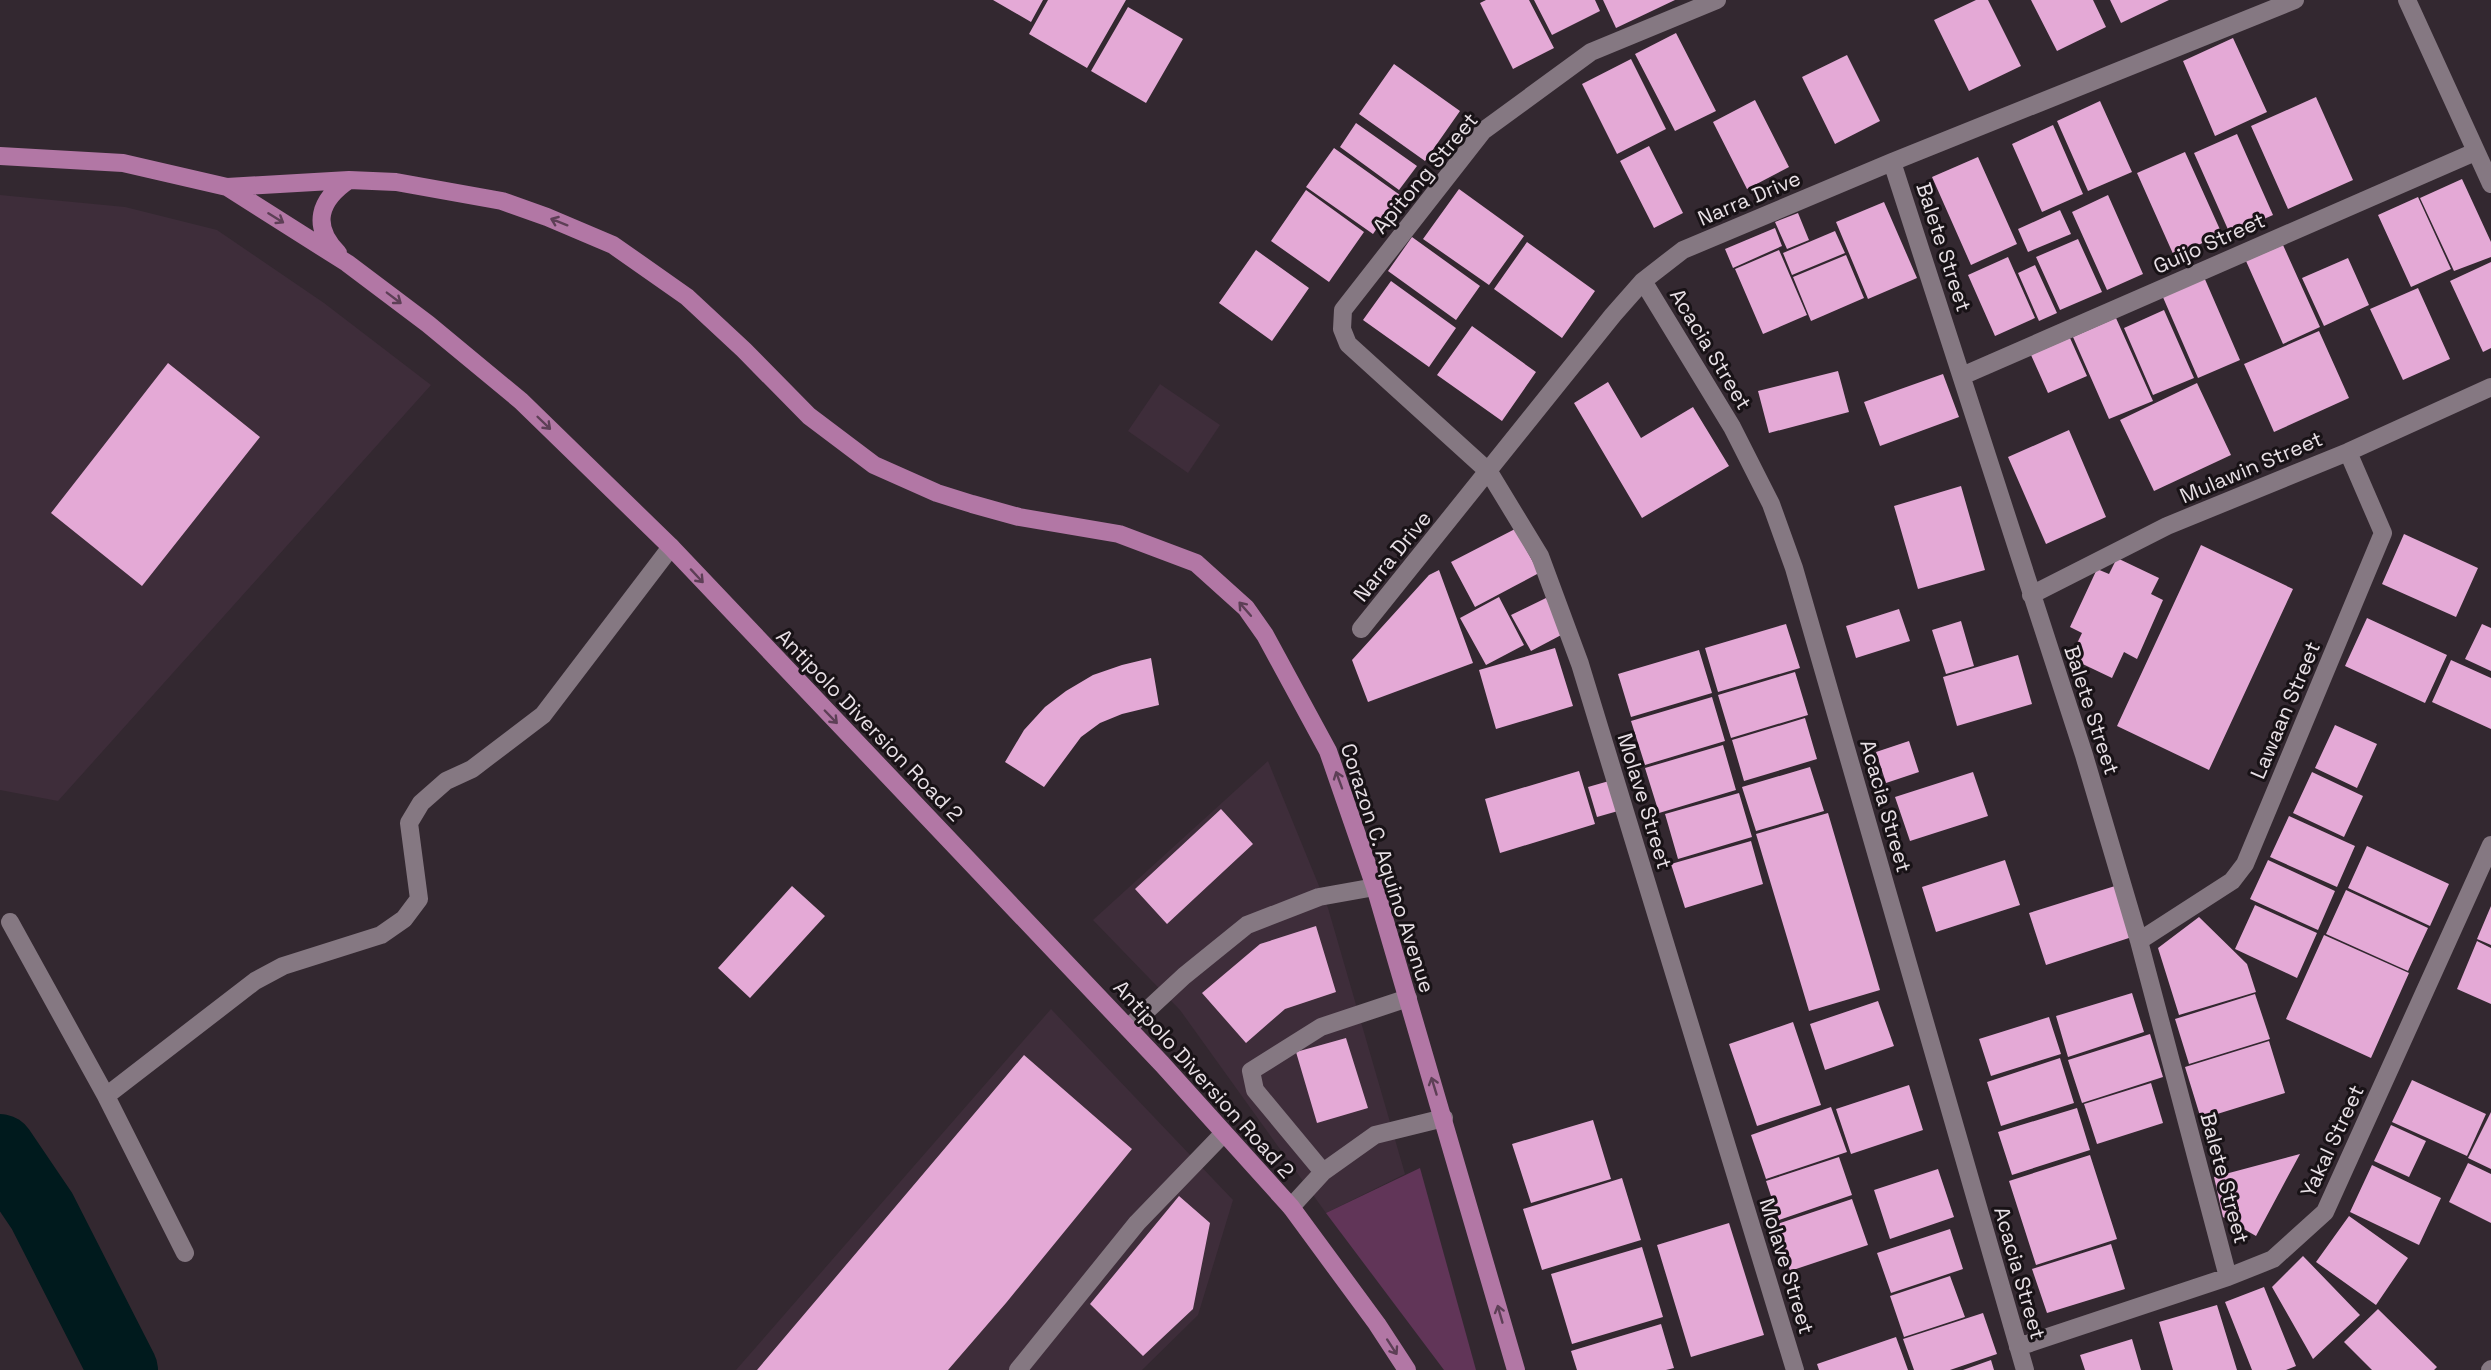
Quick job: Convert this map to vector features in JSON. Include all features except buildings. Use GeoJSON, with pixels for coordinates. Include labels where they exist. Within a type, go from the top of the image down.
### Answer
{"type":"FeatureCollection","features":[{"type":"Feature","properties":{"kind":"main road","name":"Corazon C. Aquino Avenue"},"geometry":{"type":"LineString","coordinates":[[0,156],[123,163],[227,187],[349,180],[396,182],[502,201],[613,245],[687,297],[744,350],[809,416],[874,465],[937,493],[972,504],[1019,517],[1119,534],[1159,547],[1196,563],[1246,608],[1265,635],[1288,673],[1328,751],[1375,887],[1516,1370]]}},
{"type":"Feature","properties":{"kind":"main road"},"geometry":{"type":"LineString","coordinates":[[347,263],[328,241],[321,225],[321,216],[328,200],[340,186],[349,180]]}},
{"type":"Feature","properties":{"kind":"main road","name":"Antipolo Diversion Road 2"},"geometry":{"type":"LineString","coordinates":[[227,187],[347,263],[428,324],[521,401],[670,547],[1128,1028],[1291,1207],[1377,1323],[1407,1370]]}},
{"type":"Feature","properties":{"kind":"street","name":"Apitong Street"},"geometry":{"type":"LineString","coordinates":[[1343,310],[1483,131],[1591,52],[1717,0]]}},
{"type":"Feature","properties":{"kind":"street","name":"Narra Drive"},"geometry":{"type":"LineString","coordinates":[[1361,629],[1643,281],[1683,250],[1892,162],[2295,0]]}},
{"type":"Feature","properties":{"kind":"street"},"geometry":{"type":"LineString","coordinates":[[2407,0],[2491,184]]}},
{"type":"Feature","properties":{"kind":"street","name":"Guijo Street"},"geometry":{"type":"LineString","coordinates":[[1962,376],[2475,152]]}},
{"type":"Feature","properties":{"kind":"street","name":"Balete Street"},"geometry":{"type":"LineString","coordinates":[[1892,162],[2084,755],[2139,941],[2228,1277]]}},
{"type":"Feature","properties":{"kind":"street","name":"Acacia Street"},"geometry":{"type":"LineString","coordinates":[[1643,281],[1732,428],[1771,504],[1794,568],[2025,1370]]}},
{"type":"Feature","properties":{"kind":"street","name":"Molave Street"},"geometry":{"type":"LineString","coordinates":[[1343,310],[1342,329],[1348,344],[1489,472],[1540,556],[1580,664],[1795,1370]]}},
{"type":"Feature","properties":{"kind":"street","name":"Mulawin Street"},"geometry":{"type":"LineString","coordinates":[[2031,595],[2167,526],[2348,452],[2491,387]]}},
{"type":"Feature","properties":{"kind":"street","name":"Lawaan Street"},"geometry":{"type":"LineString","coordinates":[[2139,941],[2232,881],[2245,864],[2383,533],[2348,452]]}},
{"type":"Feature","properties":{"kind":"street"},"geometry":{"type":"LineString","coordinates":[[106,1096],[255,981],[283,966],[381,935],[404,919],[419,899],[410,823],[421,803],[446,781],[472,769],[543,715],[670,547]]}},
{"type":"Feature","properties":{"kind":"street","name":"Yakal Street"},"geometry":{"type":"LineString","coordinates":[[2018,1347],[2228,1277],[2273,1259],[2325,1212],[2491,845]]}},
{"type":"Feature","properties":{"kind":"street"},"geometry":{"type":"LineString","coordinates":[[1128,1028],[1184,976],[1246,925],[1319,897],[1375,887]]}},
{"type":"Feature","properties":{"kind":"street"},"geometry":{"type":"LineString","coordinates":[[10,922],[106,1096],[185,1253]]}},
{"type":"Feature","properties":{"kind":"street"},"geometry":{"type":"LineString","coordinates":[[1323,1172],[1255,1090],[1251,1071],[1321,1027],[1408,998]]}},
{"type":"Feature","properties":{"kind":"street"},"geometry":{"type":"LineString","coordinates":[[1291,1207],[1323,1172],[1375,1135],[1444,1118]]}},
{"type":"Feature","properties":{"kind":"street"},"geometry":{"type":"LineString","coordinates":[[1018,1370],[1137,1223],[1223,1134]]}},
{"type":"Feature","properties":{"kind":"shaded area"},"geometry":{"type":"Polygon","coordinates":[[[0,195],[125,207],[217,230],[324,303],[431,385],[58,801],[0,790],[0,195]]]}},
{"type":"Feature","properties":{"kind":"shaded area"},"geometry":{"type":"Polygon","coordinates":[[[1160,384],[1220,425],[1188,473],[1128,431],[1160,384]]]}},
{"type":"Feature","properties":{"kind":"shaded area"},"geometry":{"type":"Polygon","coordinates":[[[1268,761],[1328,908],[1405,1174],[1326,1213],[1180,1010],[1093,920],[1268,761]]]}},
{"type":"Feature","properties":{"kind":"shaded area"},"geometry":{"type":"Polygon","coordinates":[[[1051,1009],[1233,1200],[1198,1315],[1142,1370],[736,1370],[1051,1009]]]}},
{"type":"Feature","properties":{"kind":"shaded area"},"geometry":{"type":"Polygon","coordinates":[[[1420,1168],[1476,1370],[1444,1370],[1326,1213],[1420,1168]]]}},
{"type":"Feature","properties":{"kind":"waterway"},"geometry":{"type":"LineString","coordinates":[[0,1149],[42,1211],[123,1370]]}}]}
